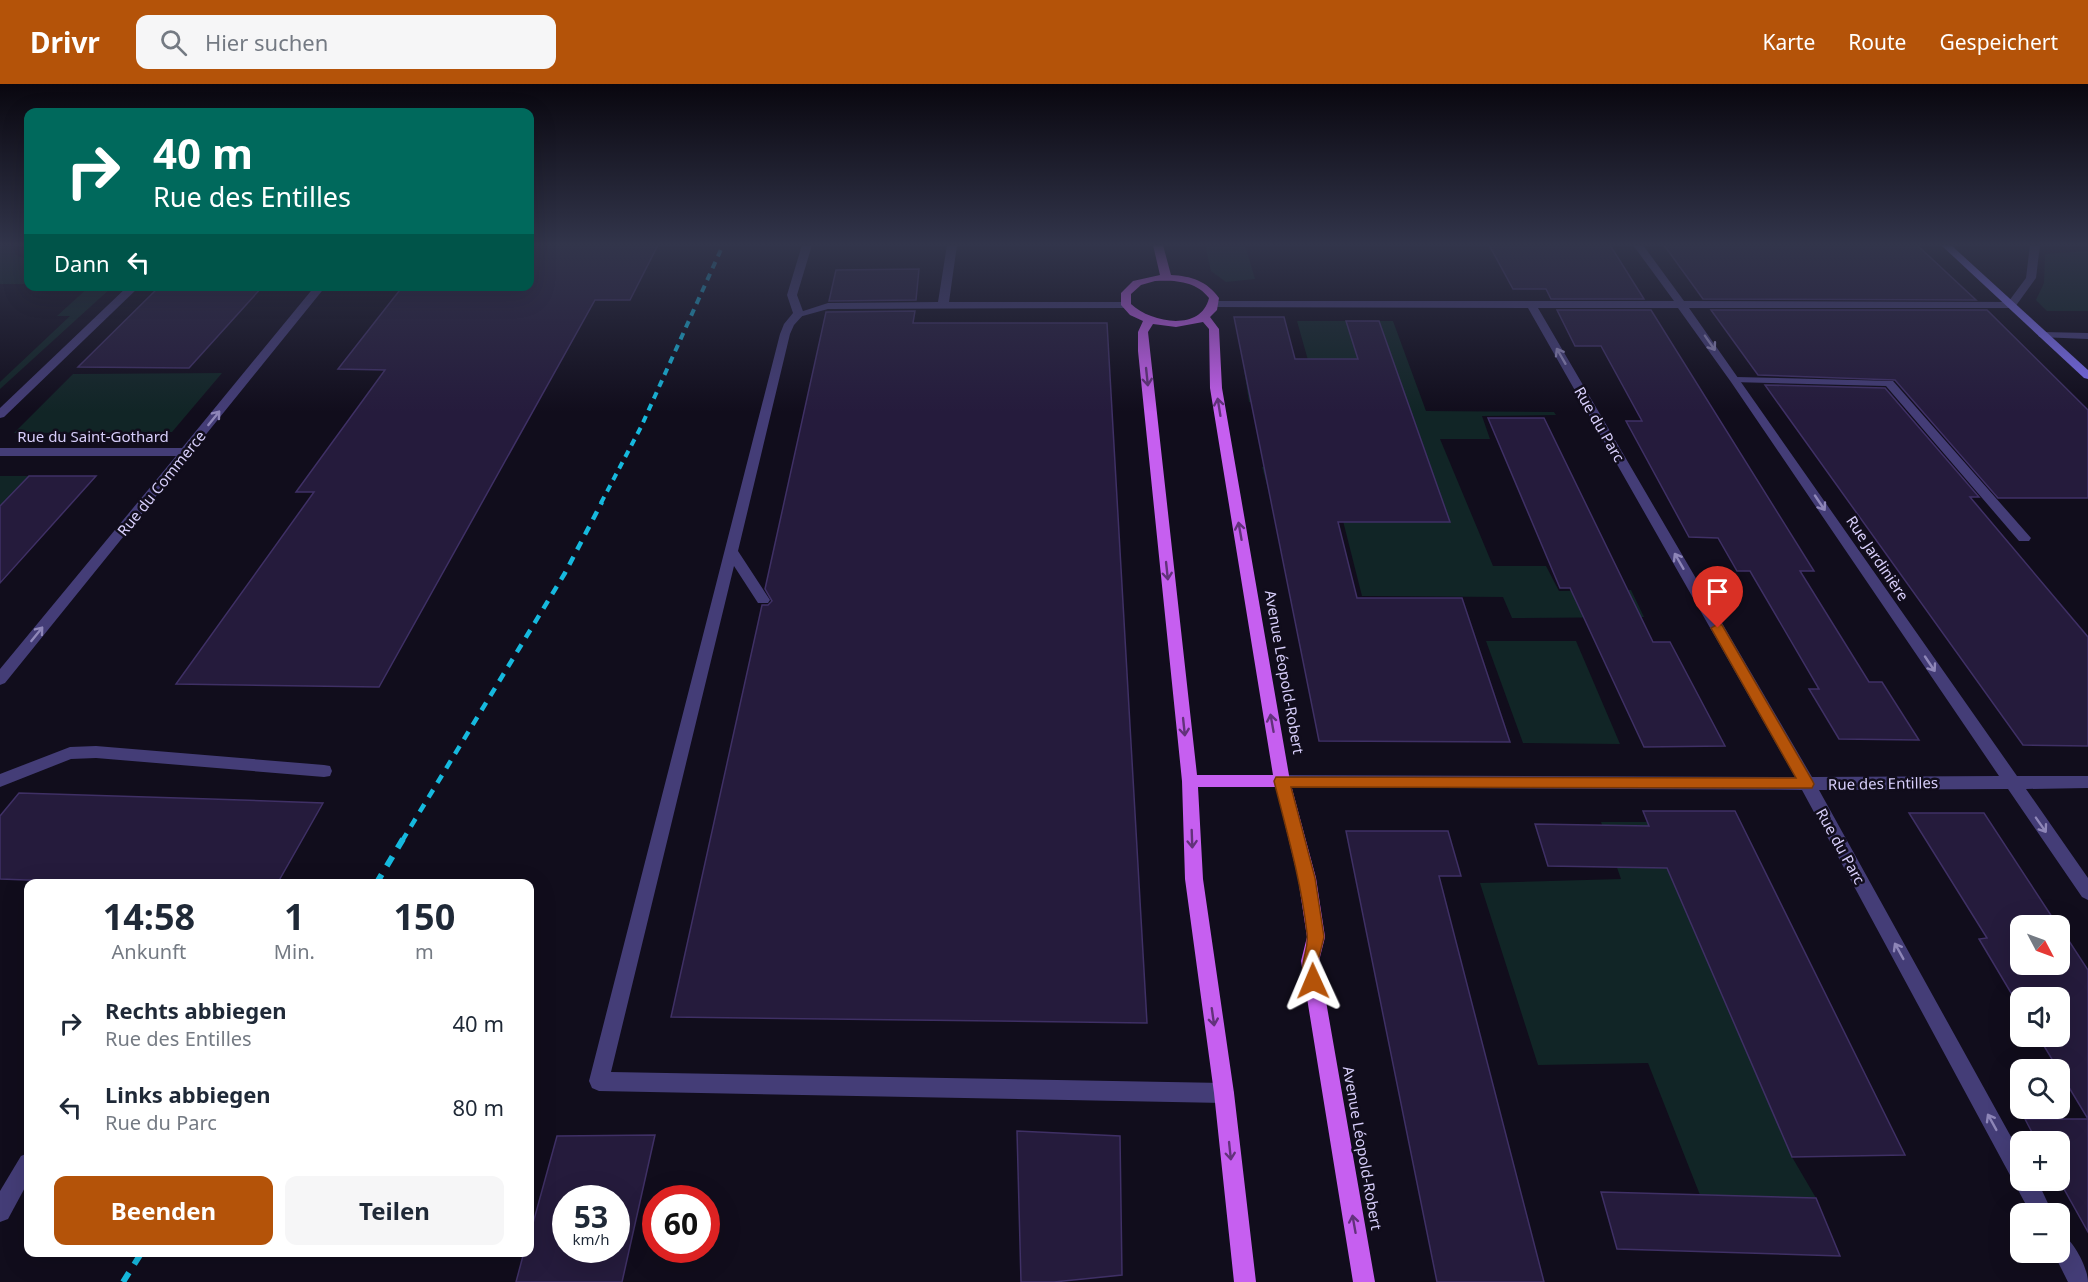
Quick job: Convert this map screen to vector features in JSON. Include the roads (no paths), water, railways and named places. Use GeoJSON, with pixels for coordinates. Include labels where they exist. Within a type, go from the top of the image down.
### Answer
{"type":"FeatureCollection","features":[{"type":"Feature","properties":{"kind":"main road"},"geometry":{"type":"LineString","coordinates":[[1126,301],[1134,314],[1149,321],[1185,323],[1205,316],[1214,301]]}},
{"type":"Feature","properties":{"kind":"main road"},"geometry":{"type":"LineString","coordinates":[[2007,301],[2088,376]]}},
{"type":"Feature","properties":{"kind":"main road","name":"Avenue Léopold-Robert"},"geometry":{"type":"LineString","coordinates":[[1205,316],[1214,329],[1218,398],[1282,781],[1307,878],[1316,937],[1310,961],[1364,1282]]}},
{"type":"Feature","properties":{"kind":"main road"},"geometry":{"type":"LineString","coordinates":[[1149,321],[1143,332],[1144,351],[1190,781],[1194,879],[1224,1093],[1245,1282]]}},
{"type":"Feature","properties":{"kind":"main road"},"geometry":{"type":"LineString","coordinates":[[1190,781],[1282,781]]}},
{"type":"Feature","properties":{"kind":"street"},"geometry":{"type":"LineString","coordinates":[[0,414],[119,301]]}},
{"type":"Feature","properties":{"kind":"street","name":"Rue du Commerce"},"geometry":{"type":"LineString","coordinates":[[0,679],[309,301]]}},
{"type":"Feature","properties":{"kind":"street"},"geometry":{"type":"LineString","coordinates":[[794,301],[800,314]]}},
{"type":"Feature","properties":{"kind":"street"},"geometry":{"type":"LineString","coordinates":[[943,306],[944,301]]}},
{"type":"Feature","properties":{"kind":"street","name":"Rue Jardinière"},"geometry":{"type":"LineString","coordinates":[[1681,301],[2088,892]]}},
{"type":"Feature","properties":{"kind":"street"},"geometry":{"type":"LineString","coordinates":[[1214,304],[2011,305],[2014,301]]}},
{"type":"Feature","properties":{"kind":"street"},"geometry":{"type":"LineString","coordinates":[[1126,304],[828,306],[800,314],[789,324],[729,549],[599,1081],[1224,1093]]}},
{"type":"Feature","properties":{"kind":"street","name":"Rue du Parc"},"geometry":{"type":"LineString","coordinates":[[1531,304],[1807,784],[2010,1155]]}},
{"type":"Feature","properties":{"kind":"street"},"geometry":{"type":"LineString","coordinates":[[2043,335],[2088,336]]}},
{"type":"Feature","properties":{"kind":"street"},"geometry":{"type":"LineString","coordinates":[[1736,380],[1888,383],[2024,538]]}},
{"type":"Feature","properties":{"kind":"street","name":"Rue du Saint-Gothard"},"geometry":{"type":"LineString","coordinates":[[0,453],[187,452]]}},
{"type":"Feature","properties":{"kind":"street"},"geometry":{"type":"LineString","coordinates":[[729,549],[763,600]]}},
{"type":"Feature","properties":{"kind":"street"},"geometry":{"type":"LineString","coordinates":[[0,781],[60,756],[96,752],[324,771]]}},
{"type":"Feature","properties":{"kind":"street","name":"Rue des Entilles"},"geometry":{"type":"LineString","coordinates":[[1282,781],[1807,784],[1962,781],[2088,782]]}},
{"type":"Feature","properties":{"kind":"street"},"geometry":{"type":"LineString","coordinates":[[0,1211],[24,1170]]}},
{"type":"Feature","properties":{"kind":"street"},"geometry":{"type":"LineString","coordinates":[[2070,1263],[2080,1282]]}},
{"type":"Feature","properties":{"kind":"railway"},"geometry":{"type":"LineString","coordinates":[[601,503],[641,427],[698,301]]}},
{"type":"Feature","properties":{"kind":"railway"},"geometry":{"type":"LineString","coordinates":[[402,841],[565,573],[602,502]]}},
{"type":"Feature","properties":{"kind":"railway"},"geometry":{"type":"LineString","coordinates":[[379,879],[403,839]]}},
{"type":"Feature","properties":{"kind":"railway"},"geometry":{"type":"LineString","coordinates":[[123,1282],[139,1257]]}}]}
